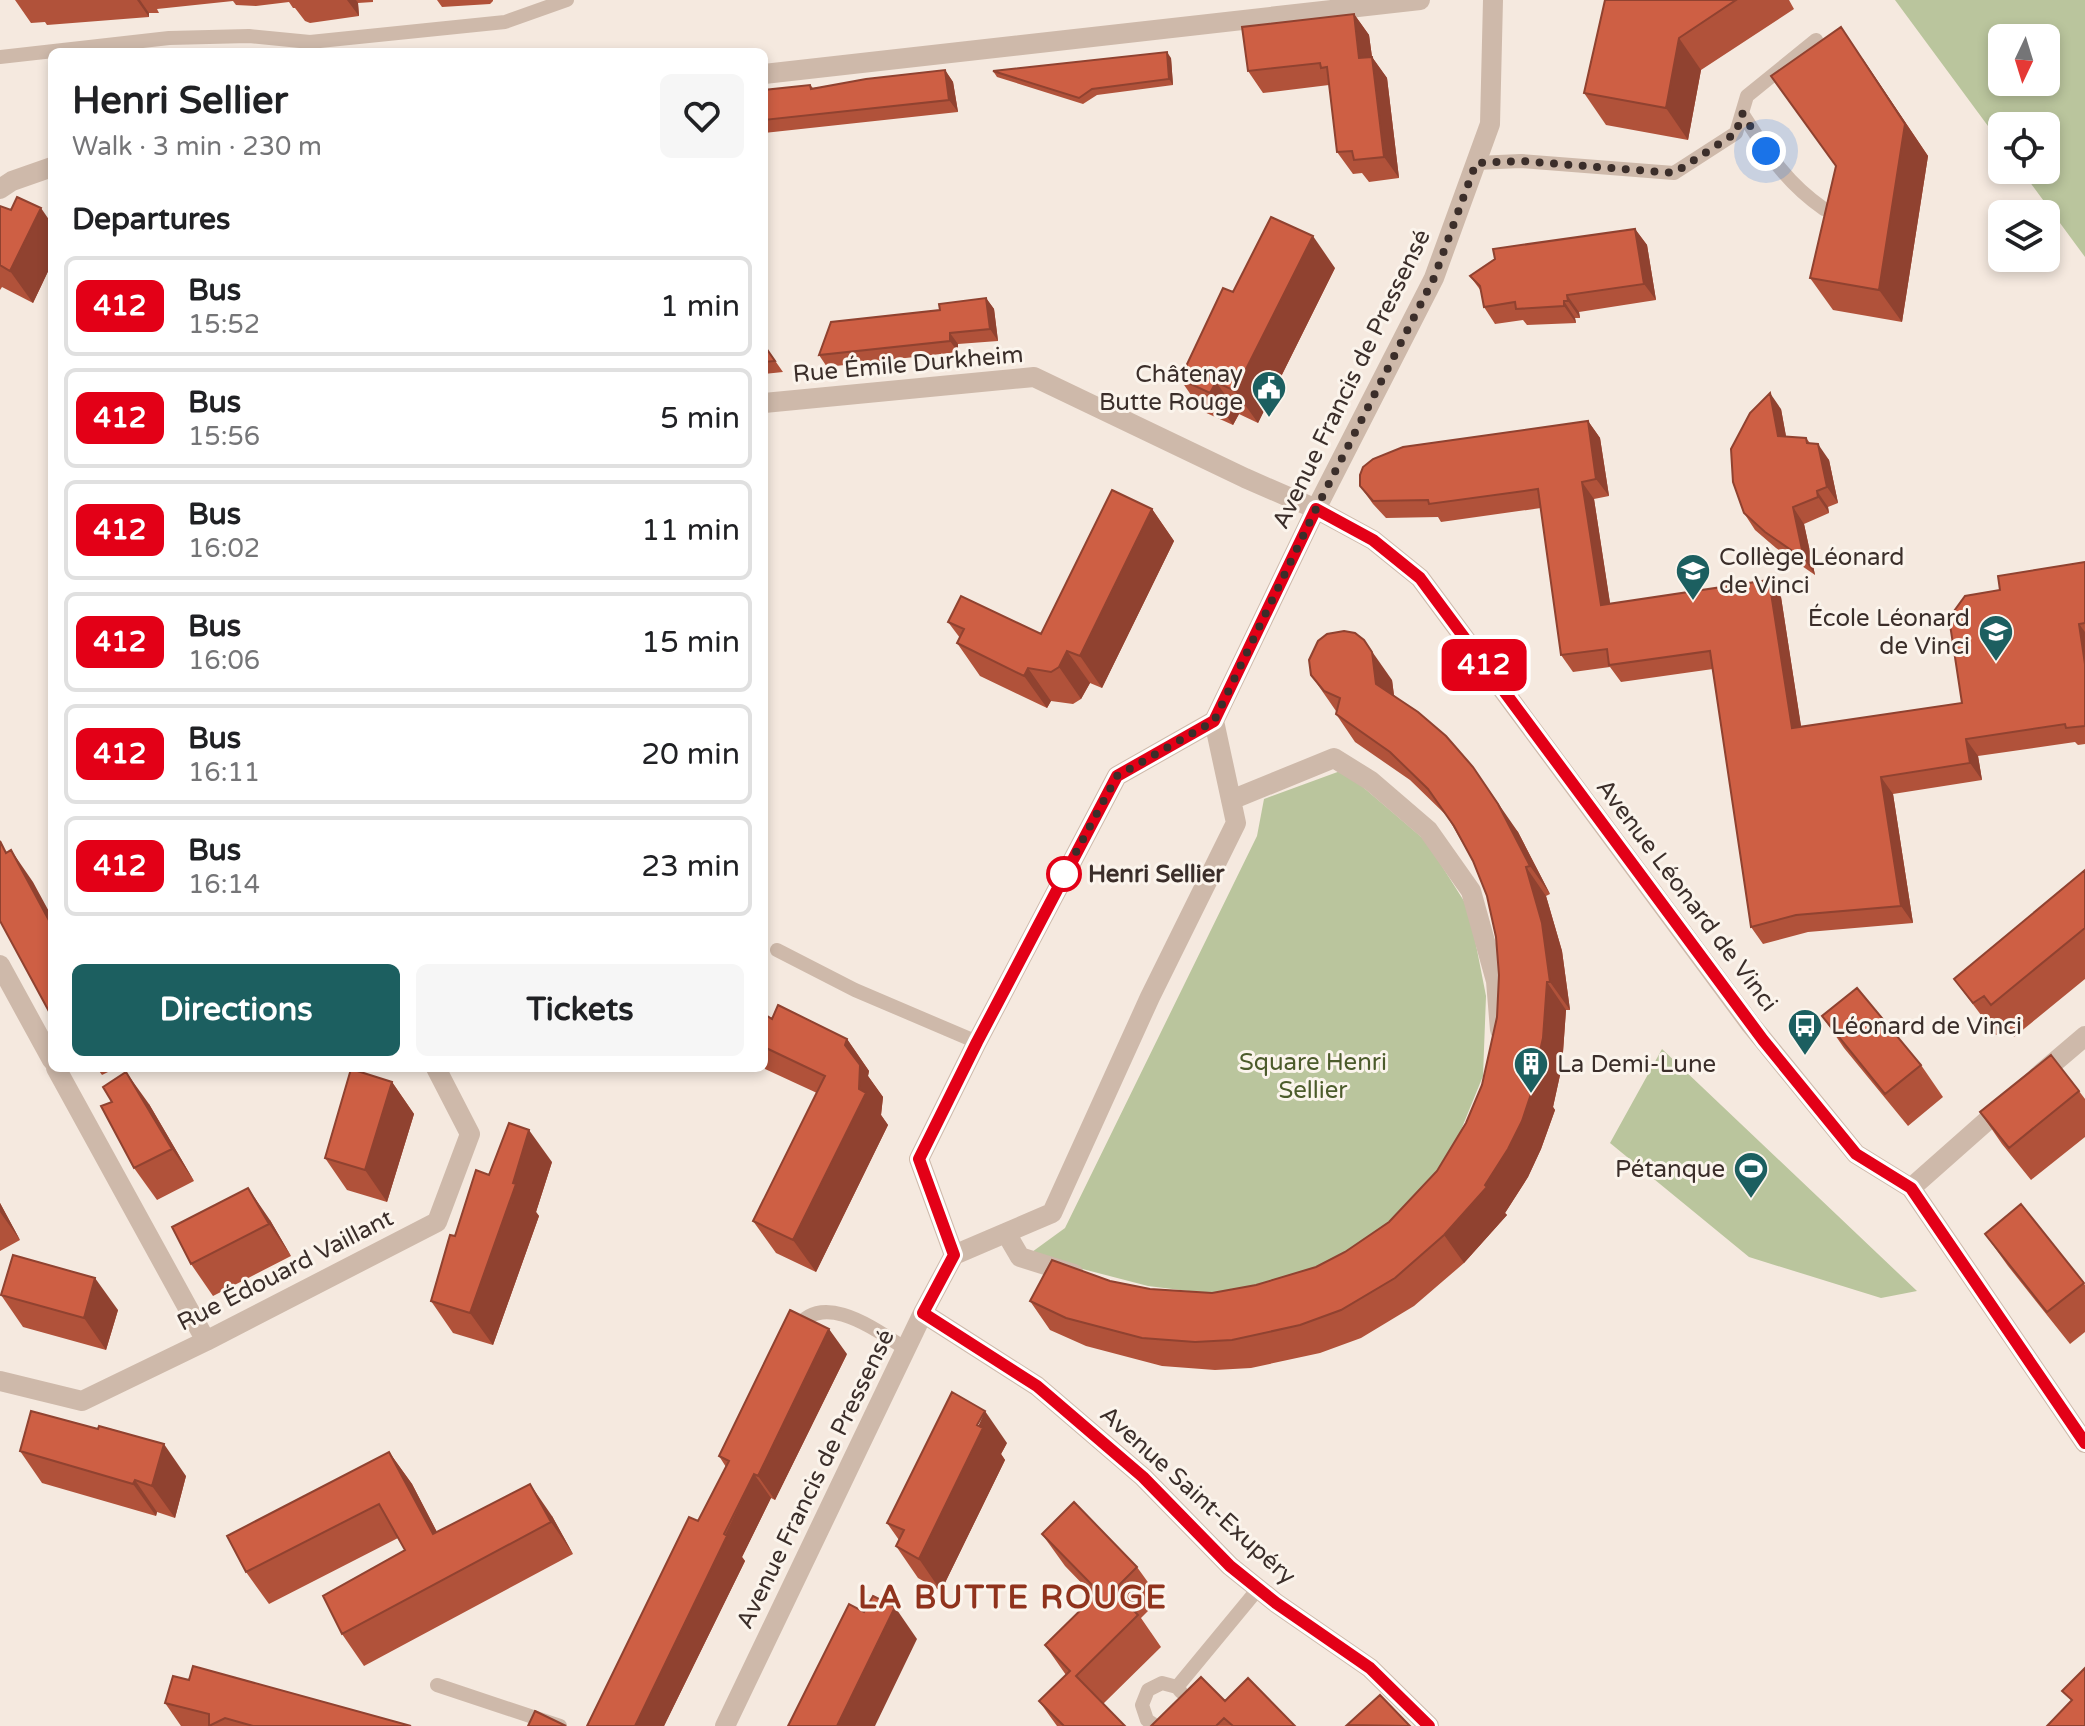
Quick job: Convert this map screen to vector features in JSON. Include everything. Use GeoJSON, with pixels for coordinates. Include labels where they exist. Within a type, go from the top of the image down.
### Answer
{"type":"FeatureCollection","features":[{"type":"Feature","properties":{"kind":"street"},"geometry":{"type":"LineString","coordinates":[[768,74],[1420,0]]}},
{"type":"Feature","properties":{"kind":"street","name":"Avenue Francis de Pressensé"},"geometry":{"type":"LineString","coordinates":[[1214,721],[1316,509],[1434,278],[1490,124],[1493,0]]}},
{"type":"Feature","properties":{"kind":"street"},"geometry":{"type":"LineString","coordinates":[[0,189],[12,181],[48,168]]}},
{"type":"Feature","properties":{"kind":"street","name":"Rue Émile Durkheim"},"geometry":{"type":"LineString","coordinates":[[768,403],[1034,377],[1231,472],[1316,509]]}},
{"type":"Feature","properties":{"kind":"street","name":"Avenue Léonard de Vinci"},"geometry":{"type":"LineString","coordinates":[[1316,509],[1373,540],[1420,578],[1751,1025],[1856,1154],[1911,1188],[2085,1443]]}},
{"type":"Feature","properties":{"kind":"street"},"geometry":{"type":"LineString","coordinates":[[1214,721],[1231,800],[1236,823],[1150,997],[1052,1213],[954,1255],[919,1159],[1117,776],[1214,721]]}},
{"type":"Feature","properties":{"kind":"street"},"geometry":{"type":"LineString","coordinates":[[1231,800],[1334,758],[1371,781],[1428,830],[1471,891],[1496,981],[1502,1053]]}},
{"type":"Feature","properties":{"kind":"street"},"geometry":{"type":"LineString","coordinates":[[0,965],[48,1053]]}},
{"type":"Feature","properties":{"kind":"street"},"geometry":{"type":"LineString","coordinates":[[1911,1188],[2085,1036]]}},
{"type":"Feature","properties":{"kind":"street"},"geometry":{"type":"LineString","coordinates":[[58,1072],[206,1341]]}},
{"type":"Feature","properties":{"kind":"street","name":"Rue Édouard Vaillant"},"geometry":{"type":"LineString","coordinates":[[0,1381],[82,1401],[437,1222],[470,1134],[438,1072]]}},
{"type":"Feature","properties":{"kind":"street"},"geometry":{"type":"LineString","coordinates":[[1006,1233],[1020,1257],[1097,1282]]}},
{"type":"Feature","properties":{"kind":"street","name":"Avenue Francis de Pressensé"},"geometry":{"type":"LineString","coordinates":[[725,1726],[923,1313],[954,1255]]}},
{"type":"Feature","properties":{"kind":"street","name":"Avenue Saint-Exupéry"},"geometry":{"type":"LineString","coordinates":[[923,1313],[1037,1386],[1143,1477],[1230,1566],[1370,1668],[1429,1726]]}},
{"type":"Feature","properties":{"kind":"lane"},"geometry":{"type":"LineString","coordinates":[[80,48],[169,38],[249,36],[310,42],[505,22],[567,0]]}},
{"type":"Feature","properties":{"kind":"lane"},"geometry":{"type":"LineString","coordinates":[[1476,163],[1521,161],[1674,173],[1736,133],[1747,96],[1816,40]]}},
{"type":"Feature","properties":{"kind":"lane"},"geometry":{"type":"LineString","coordinates":[[0,57],[48,52]]}},
{"type":"Feature","properties":{"kind":"lane"},"geometry":{"type":"LineString","coordinates":[[1742,113],[1779,170],[1824,209]]}},
{"type":"Feature","properties":{"kind":"lane"},"geometry":{"type":"LineString","coordinates":[[777,950],[855,990],[977,1042]]}},
{"type":"Feature","properties":{"kind":"lane"},"geometry":{"type":"LineString","coordinates":[[789,1340],[796,1326],[806,1318],[829,1312],[849,1315],[906,1349]]}},
{"type":"Feature","properties":{"kind":"lane"},"geometry":{"type":"LineString","coordinates":[[1177,1687],[1258,1589]]}},
{"type":"Feature","properties":{"kind":"lane"},"geometry":{"type":"LineString","coordinates":[[1156,1726],[1147,1720],[1142,1705],[1148,1690],[1162,1683],[1177,1687],[1187,1699]]}},
{"type":"Feature","properties":{"kind":"lane"},"geometry":{"type":"LineString","coordinates":[[437,1685],[560,1726]]}},
{"type":"Feature","properties":{"kind":"green space"},"geometry":{"type":"Polygon","coordinates":[[[1895,0],[2085,0],[2085,257],[2060,223],[2060,200],[2043,200],[2031,184],[2060,184],[2060,112],[1988,112],[1988,126],[1895,0]]]}},
{"type":"Feature","properties":{"kind":"green space","name":"Square Henri Sellier"},"geometry":{"type":"Polygon","coordinates":[[[1343,770],[1426,841],[1469,909],[1486,996],[1483,1076],[1450,1157],[1392,1230],[1300,1283],[1213,1294],[1148,1286],[1071,1266],[1032,1252],[1065,1228],[1257,836],[1264,799],[1343,770]]]}},
{"type":"Feature","properties":{"kind":"green space","name":"Pétanque"},"geometry":{"type":"Polygon","coordinates":[[[1662,1049],[1917,1291],[1881,1298],[1749,1257],[1610,1143],[1662,1049]]]}},
{"type":"Feature","properties":{"kind":"building"},"geometry":{"type":"Polygon","coordinates":[[[1605,0],[1736,0],[1679,38],[1666,108],[1584,93],[1605,0]]]}},
{"type":"Feature","properties":{"kind":"building"},"geometry":{"type":"Polygon","coordinates":[[[1354,14],[1359,58],[1372,57],[1384,157],[1354,160],[1352,151],[1337,152],[1327,67],[1321,68],[1320,63],[1248,71],[1242,27],[1354,14]]]}},
{"type":"Feature","properties":{"kind":"building"},"geometry":{"type":"Polygon","coordinates":[[[1841,27],[1905,124],[1879,290],[1810,278],[1836,166],[1771,76],[1841,27]]]}},
{"type":"Feature","properties":{"kind":"building"},"geometry":{"type":"Polygon","coordinates":[[[1167,52],[1169,79],[1092,89],[1079,98],[993,71],[1167,52]]]}},
{"type":"Feature","properties":{"kind":"building"},"geometry":{"type":"Polygon","coordinates":[[[945,70],[949,100],[768,120],[768,90],[810,85],[811,89],[945,70]]]}},
{"type":"Feature","properties":{"kind":"building"},"geometry":{"type":"Polygon","coordinates":[[[17,197],[41,208],[10,271],[0,265],[0,206],[11,210],[17,197]]]}},
{"type":"Feature","properties":{"kind":"building"},"geometry":{"type":"Polygon","coordinates":[[[1271,217],[1313,236],[1235,391],[1216,382],[1210,393],[1180,379],[1223,288],[1233,292],[1271,217]]]}},
{"type":"Feature","properties":{"kind":"building"},"geometry":{"type":"Polygon","coordinates":[[[1635,229],[1644,284],[1567,295],[1568,301],[1564,301],[1564,306],[1516,309],[1515,302],[1484,307],[1480,286],[1470,276],[1495,259],[1493,249],[1635,229]]]}},
{"type":"Feature","properties":{"kind":"building"},"geometry":{"type":"Polygon","coordinates":[[[986,298],[990,329],[950,333],[950,341],[819,355],[831,322],[940,310],[939,304],[986,298]]]}},
{"type":"Feature","properties":{"kind":"building"},"geometry":{"type":"Polygon","coordinates":[[[1770,393],[1778,436],[1806,438],[1807,443],[1818,444],[1827,487],[1817,491],[1818,497],[1793,507],[1804,559],[1744,513],[1733,482],[1731,449],[1750,413],[1770,393]]]}},
{"type":"Feature","properties":{"kind":"building"},"geometry":{"type":"Polygon","coordinates":[[[1588,421],[1596,479],[1582,482],[1601,605],[1769,580],[1792,728],[1962,703],[1949,618],[1965,596],[2000,590],[1998,576],[2085,562],[2085,623],[2079,624],[2085,664],[2085,726],[2066,728],[2065,724],[1966,739],[1970,763],[1881,777],[1901,906],[1796,915],[1751,927],[1710,651],[1609,665],[1607,649],[1561,655],[1538,489],[1429,504],[1428,500],[1373,501],[1360,486],[1363,467],[1373,459],[1403,447],[1588,421]]]}},
{"type":"Feature","properties":{"kind":"building"},"geometry":{"type":"Polygon","coordinates":[[[1112,490],[1152,509],[1080,656],[1067,651],[1059,667],[1051,672],[1028,668],[1024,676],[957,643],[964,629],[948,622],[961,596],[1041,634],[1112,490]]]}},
{"type":"Feature","properties":{"kind":"building"},"geometry":{"type":"Polygon","coordinates":[[[1355,633],[1372,652],[1376,684],[1418,712],[1446,736],[1473,767],[1498,804],[1530,866],[1526,867],[1542,923],[1550,982],[1547,982],[1543,1038],[1535,1082],[1522,1121],[1485,1185],[1487,1187],[1444,1235],[1395,1278],[1341,1310],[1300,1325],[1232,1340],[1195,1342],[1142,1338],[1066,1318],[1030,1301],[1052,1260],[1110,1281],[1150,1289],[1212,1293],[1256,1285],[1316,1267],[1345,1252],[1389,1222],[1437,1171],[1466,1123],[1482,1085],[1497,1017],[1499,975],[1496,937],[1487,896],[1454,826],[1428,789],[1390,752],[1336,714],[1340,698],[1324,691],[1311,675],[1309,660],[1318,641],[1327,634],[1355,633]]]}},
{"type":"Feature","properties":{"kind":"building"},"geometry":{"type":"Polygon","coordinates":[[[0,841],[6,853],[11,850],[48,919],[48,1010],[0,921],[0,841]]]}},
{"type":"Feature","properties":{"kind":"building"},"geometry":{"type":"Polygon","coordinates":[[[2085,870],[2085,928],[1991,1005],[1984,996],[1973,1003],[1954,979],[2085,870]]]}},
{"type":"Feature","properties":{"kind":"building"},"geometry":{"type":"Polygon","coordinates":[[[1857,988],[1921,1065],[1885,1094],[1822,1016],[1857,988]]]}},
{"type":"Feature","properties":{"kind":"building"},"geometry":{"type":"Polygon","coordinates":[[[778,1005],[847,1039],[845,1045],[860,1065],[859,1089],[866,1093],[793,1240],[753,1221],[825,1076],[768,1049],[768,1016],[772,1019],[778,1005]]]}},
{"type":"Feature","properties":{"kind":"building"},"geometry":{"type":"Polygon","coordinates":[[[2051,1055],[2079,1091],[2009,1148],[1980,1112],[2051,1055]]]}},
{"type":"Feature","properties":{"kind":"building"},"geometry":{"type":"Polygon","coordinates":[[[126,1072],[172,1149],[134,1168],[101,1106],[112,1102],[103,1087],[126,1072]]]}},
{"type":"Feature","properties":{"kind":"building"},"geometry":{"type":"Polygon","coordinates":[[[350,1072],[360,1072],[392,1082],[365,1170],[325,1158],[350,1072]]]}},
{"type":"Feature","properties":{"kind":"building"},"geometry":{"type":"Polygon","coordinates":[[[509,1123],[529,1130],[513,1183],[516,1184],[470,1313],[431,1301],[450,1235],[455,1236],[476,1170],[489,1175],[509,1123]]]}},
{"type":"Feature","properties":{"kind":"building"},"geometry":{"type":"Polygon","coordinates":[[[248,1188],[269,1224],[191,1264],[172,1227],[248,1188]]]}},
{"type":"Feature","properties":{"kind":"building"},"geometry":{"type":"Polygon","coordinates":[[[2021,1204],[2084,1283],[2047,1312],[1985,1234],[2021,1204]]]}},
{"type":"Feature","properties":{"kind":"building"},"geometry":{"type":"Polygon","coordinates":[[[13,1255],[95,1278],[84,1318],[1,1295],[13,1255]]]}},
{"type":"Feature","properties":{"kind":"building"},"geometry":{"type":"Polygon","coordinates":[[[790,1310],[829,1329],[758,1476],[754,1474],[724,1534],[727,1536],[635,1726],[587,1726],[689,1517],[698,1521],[729,1461],[719,1456],[790,1310]]]}},
{"type":"Feature","properties":{"kind":"building"},"geometry":{"type":"Polygon","coordinates":[[[952,1392],[985,1411],[977,1425],[983,1428],[919,1559],[896,1546],[904,1530],[887,1523],[952,1392]]]}},
{"type":"Feature","properties":{"kind":"building"},"geometry":{"type":"Polygon","coordinates":[[[31,1411],[164,1444],[152,1486],[135,1480],[133,1484],[20,1451],[31,1411]]]}},
{"type":"Feature","properties":{"kind":"building"},"geometry":{"type":"Polygon","coordinates":[[[389,1452],[433,1534],[530,1484],[551,1522],[342,1634],[323,1596],[405,1550],[379,1504],[246,1572],[227,1536],[389,1452]]]}},
{"type":"Feature","properties":{"kind":"building"},"geometry":{"type":"Polygon","coordinates":[[[1074,1502],[1137,1567],[1114,1590],[1138,1615],[1076,1676],[1125,1726],[1064,1726],[1039,1701],[1070,1671],[1045,1645],[1099,1592],[1042,1534],[1074,1502]]]}},
{"type":"Feature","properties":{"kind":"building"},"geometry":{"type":"Polygon","coordinates":[[[873,1596],[895,1607],[837,1726],[788,1726],[849,1604],[864,1612],[873,1596]]]}},
{"type":"Feature","properties":{"kind":"building"},"geometry":{"type":"Polygon","coordinates":[[[193,1666],[411,1726],[253,1726],[225,1718],[209,1726],[209,1714],[165,1703],[173,1676],[189,1680],[193,1666]]]}},
{"type":"Feature","properties":{"kind":"building"},"geometry":{"type":"Polygon","coordinates":[[[2085,1668],[2085,1726],[2047,1726],[2072,1700],[2062,1691],[2085,1668]]]}},
{"type":"Feature","properties":{"kind":"building"},"geometry":{"type":"Polygon","coordinates":[[[1201,1677],[1225,1701],[1248,1678],[1295,1726],[1233,1726],[1224,1718],[1216,1726],[1151,1726],[1201,1677]]]}},
{"type":"Feature","properties":{"kind":"building"},"geometry":{"type":"Polygon","coordinates":[[[1380,1695],[1410,1726],[1347,1725],[1380,1695]]]}},
{"type":"Feature","properties":{"kind":"building"},"geometry":{"type":"Polygon","coordinates":[[[535,1711],[566,1726],[528,1726],[535,1711]]]}},
{"type":"Feature","properties":{"kind":"bus line","name":"412"},"geometry":{"type":"LineString","coordinates":[[1429,1726],[1370,1668],[1276,1603],[1230,1566],[1143,1477],[1037,1386],[923,1313],[954,1255],[919,1159],[1117,776],[1214,721],[1316,509],[1373,540],[1420,578],[1763,1040],[1856,1154],[1911,1188],[2085,1443]]}},
{"type":"Feature","properties":{"kind":"place","name":"Châtenay Butte Rouge"},"geometry":{"type":"Point","coordinates":[1269,419]}},
{"type":"Feature","properties":{"kind":"place","name":"Collège Léonard de Vinci"},"geometry":{"type":"Point","coordinates":[1693,602]}},
{"type":"Feature","properties":{"kind":"place","name":"École Léonard de Vinci"},"geometry":{"type":"Point","coordinates":[1996,663]}},
{"type":"Feature","properties":{"kind":"place","name":"Henri Sellier"},"geometry":{"type":"Point","coordinates":[1064,874]}},
{"type":"Feature","properties":{"kind":"place","name":"Léonard de Vinci"},"geometry":{"type":"Point","coordinates":[1805,1057]}},
{"type":"Feature","properties":{"kind":"place","name":"La Demi-Lune"},"geometry":{"type":"Point","coordinates":[1531,1095]}},
{"type":"Feature","properties":{"kind":"place","name":"Pétanque"},"geometry":{"type":"Point","coordinates":[1751,1200]}},
{"type":"Feature","properties":{"kind":"district","name":"LA BUTTE ROUGE"},"geometry":{"type":"Point","coordinates":[1013,1597]}},
{"type":"Feature","properties":{"kind":"route"},"geometry":{"type":"LineString","coordinates":[[1064,874],[1060,882],[1117,776],[1214,721],[1316,509],[1434,278],[1476,163],[1521,161],[1674,173],[1736,133],[1742,113],[1766,151]]}}]}
